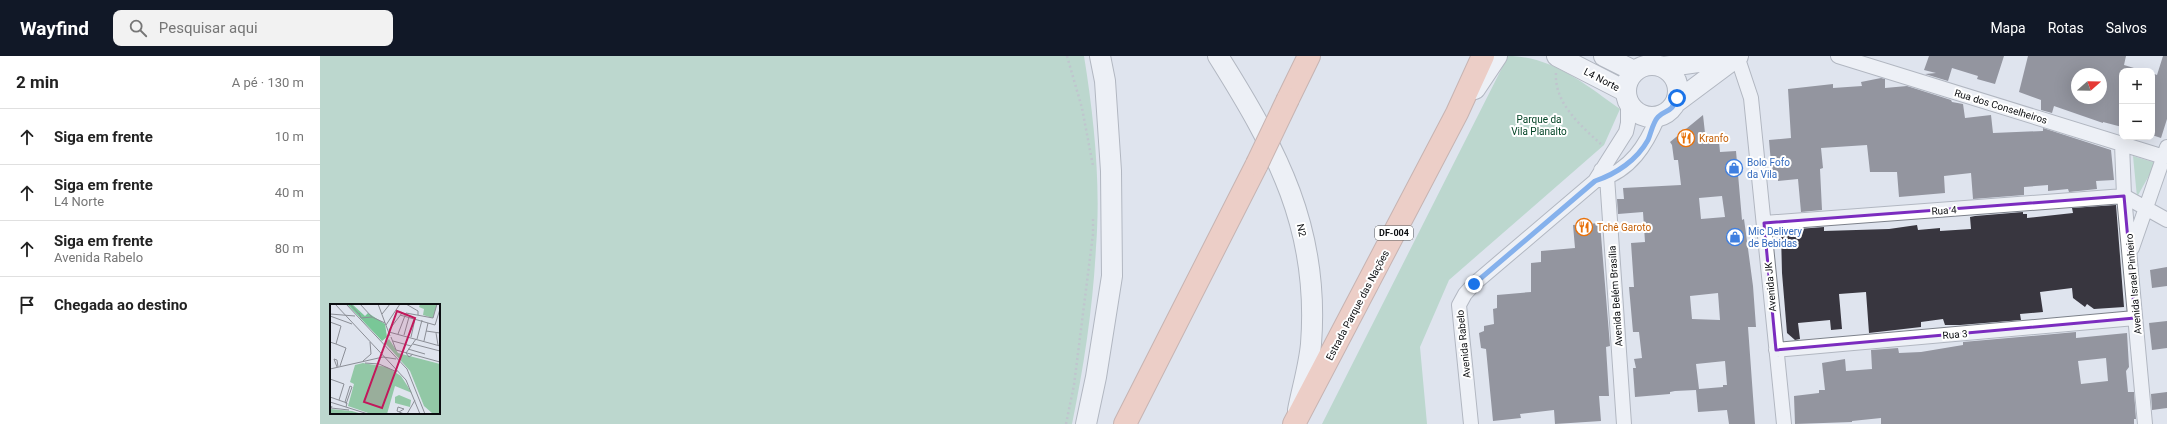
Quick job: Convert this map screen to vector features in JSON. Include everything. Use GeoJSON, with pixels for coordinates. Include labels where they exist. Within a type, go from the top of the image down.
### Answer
{"type":"FeatureCollection","features":[{"type":"Feature","properties":{"kind":"highway"},"geometry":{"type":"LineString","coordinates":[[1125,424],[1257,164],[1309,56]]}},
{"type":"Feature","properties":{"kind":"highway","name":"Estrada Parque das Nações"},"geometry":{"type":"LineString","coordinates":[[1295,423],[1457,113],[1483,56]]}},
{"type":"Feature","properties":{"kind":"main road"},"geometry":{"type":"LineString","coordinates":[[1086,424],[1096,377],[1112,276],[1111,171],[1105,81],[1100,56]]}},
{"type":"Feature","properties":{"kind":"main road","name":"N2"},"geometry":{"type":"LineString","coordinates":[[1218,56],[1249,106],[1278,162],[1299,216],[1307,250],[1311,283],[1311,345],[1295,423]]}},
{"type":"Feature","properties":{"kind":"main road"},"geometry":{"type":"LineString","coordinates":[[1457,113],[1497,56]]}},
{"type":"Feature","properties":{"kind":"main road"},"geometry":{"type":"LineString","coordinates":[[1604,56],[1634,71]]}},
{"type":"Feature","properties":{"kind":"main road"},"geometry":{"type":"LineString","coordinates":[[1738,56],[1675,103],[1666,113],[1658,117],[1641,115],[1627,97],[1627,80],[1634,71],[1644,66],[1663,67],[1738,56]]}},
{"type":"Feature","properties":{"kind":"main road","name":"L4 Norte"},"geometry":{"type":"LineString","coordinates":[[1557,63],[1627,97]]}},
{"type":"Feature","properties":{"kind":"main road"},"geometry":{"type":"LineString","coordinates":[[1663,67],[1671,73],[1676,82],[1678,93],[1675,103]]}},
{"type":"Feature","properties":{"kind":"street","name":"Avenida JK"},"geometry":{"type":"LineString","coordinates":[[1738,56],[1751,98],[1784,424]]}},
{"type":"Feature","properties":{"kind":"street","name":"Rua dos Conselheiros"},"geometry":{"type":"LineString","coordinates":[[1838,56],[2122,144],[2165,152]]}},
{"type":"Feature","properties":{"kind":"street"},"geometry":{"type":"LineString","coordinates":[[1601,176],[1612,153],[1626,132],[1628,123],[1627,97]]}},
{"type":"Feature","properties":{"kind":"street"},"geometry":{"type":"LineString","coordinates":[[1601,176],[1622,168],[1644,146],[1658,117]]}},
{"type":"Feature","properties":{"kind":"street","name":"Avenida Israel Pinheiro"},"geometry":{"type":"LineString","coordinates":[[2122,144],[2124,196],[2131,253],[2135,318],[2145,424]]}},
{"type":"Feature","properties":{"kind":"street"},"geometry":{"type":"LineString","coordinates":[[2131,253],[2165,152]]}},
{"type":"Feature","properties":{"kind":"street","name":"Avenida Rabelo"},"geometry":{"type":"LineString","coordinates":[[1472,424],[1459,305],[1465,294],[1474,284],[1601,176]]}},
{"type":"Feature","properties":{"kind":"street","name":"Avenida Belém Brasília"},"geometry":{"type":"LineString","coordinates":[[1601,176],[1624,424]]}},
{"type":"Feature","properties":{"kind":"street","name":"Rua 4"},"geometry":{"type":"LineString","coordinates":[[1764,223],[2124,196]]}},
{"type":"Feature","properties":{"kind":"street"},"geometry":{"type":"LineString","coordinates":[[2124,196],[2167,220]]}},
{"type":"Feature","properties":{"kind":"street","name":"Rua 3"},"geometry":{"type":"LineString","coordinates":[[1776,350],[2135,318]]}},
{"type":"Feature","properties":{"kind":"path"},"geometry":{"type":"LineString","coordinates":[[1067,56],[1082,108],[1094,172]]}},
{"type":"Feature","properties":{"kind":"path"},"geometry":{"type":"LineString","coordinates":[[1557,63],[1555,84],[1560,100],[1593,136],[1612,153]]}},
{"type":"Feature","properties":{"kind":"path"},"geometry":{"type":"LineString","coordinates":[[1066,424],[1074,384],[1084,309],[1093,234],[1093,211]]}},
{"type":"Feature","properties":{"kind":"highlighted area"},"geometry":{"type":"Polygon","coordinates":[[[2124,196],[2135,318],[1776,350],[1764,223],[2124,196]]]}},
{"type":"Feature","properties":{"kind":"green space"},"geometry":{"type":"Polygon","coordinates":[[[320,56],[1084,56],[1094,127],[1098,199],[1095,269],[1090,314],[1072,424],[320,424],[320,56]]]}},
{"type":"Feature","properties":{"kind":"green space","name":"Parque da Vila Planalto"},"geometry":{"type":"Polygon","coordinates":[[[1508,56],[1524,57],[1554,66],[1581,82],[1620,109],[1604,145],[1449,280],[1420,347],[1427,424],[1322,424],[1508,56]]]}},
{"type":"Feature","properties":{"kind":"green space"},"geometry":{"type":"Polygon","coordinates":[[[2133,156],[2156,163],[2137,197],[2133,156]]]}},
{"type":"Feature","properties":{"kind":"building"},"geometry":{"type":"Polygon","coordinates":[[[1929,56],[2004,56],[1995,84],[1977,79],[1978,76],[1952,68],[1948,81],[1925,74],[1936,73],[1924,70],[1929,56]]]}},
{"type":"Feature","properties":{"kind":"building"},"geometry":{"type":"Polygon","coordinates":[[[2028,56],[2126,56],[2124,65],[2134,68],[2119,68],[2119,126],[2103,123],[2054,106],[2052,113],[2041,110],[2041,100],[2019,92],[2028,56]]]}},
{"type":"Feature","properties":{"kind":"building"},"geometry":{"type":"Polygon","coordinates":[[[2163,56],[2167,56],[2167,119],[2161,138],[2155,136],[2155,74],[2157,75],[2163,56]]]}},
{"type":"Feature","properties":{"kind":"building"},"geometry":{"type":"Polygon","coordinates":[[[1881,78],[1885,79],[1885,88],[1907,86],[1951,100],[1952,102],[1963,104],[1965,118],[1991,115],[1993,133],[2043,131],[2043,128],[2111,150],[2114,180],[2096,181],[2097,189],[2069,192],[2068,189],[2048,191],[2048,185],[2024,187],[2024,195],[1973,199],[1971,173],[1944,176],[1945,193],[1899,197],[1897,172],[1870,172],[1867,145],[1821,148],[1823,168],[1820,169],[1822,210],[1801,212],[1798,179],[1778,181],[1778,175],[1772,175],[1769,140],[1791,138],[1788,89],[1833,84],[1833,88],[1862,86],[1861,82],[1881,78]]]}},
{"type":"Feature","properties":{"kind":"building"},"geometry":{"type":"Polygon","coordinates":[[[1703,115],[1706,142],[1719,141],[1720,152],[1736,151],[1742,220],[1744,219],[1753,286],[1756,327],[1748,327],[1755,424],[1729,424],[1727,410],[1698,412],[1696,390],[1675,391],[1670,392],[1670,394],[1635,397],[1633,368],[1636,368],[1634,359],[1642,358],[1639,332],[1633,332],[1629,287],[1634,287],[1631,243],[1645,242],[1643,212],[1618,214],[1617,199],[1624,199],[1623,188],[1681,185],[1678,160],[1674,160],[1672,145],[1670,142],[1703,115]],[[1722,196],[1699,198],[1701,219],[1725,217],[1722,196]],[[1718,293],[1690,296],[1692,319],[1720,320],[1718,293]],[[1725,361],[1696,364],[1699,389],[1723,387],[1723,385],[1727,385],[1725,361]]]}},
{"type":"Feature","properties":{"kind":"building"},"geometry":{"type":"Polygon","coordinates":[[[2116,205],[2124,307],[2094,309],[2087,304],[2085,307],[2073,298],[2072,288],[2040,292],[2043,312],[2020,314],[2021,320],[1945,325],[1943,319],[1921,322],[1921,327],[1869,333],[1866,292],[1839,294],[1842,329],[1831,330],[1830,320],[1798,323],[1800,339],[1795,340],[1787,333],[1782,273],[1781,233],[1798,231],[1798,229],[1824,227],[1824,231],[1889,229],[1917,225],[1918,230],[1940,228],[1940,231],[1971,229],[1970,217],[1975,216],[2023,212],[2023,214],[2027,214],[2027,218],[2073,213],[2072,208],[2116,205]]]}},
{"type":"Feature","properties":{"kind":"building"},"geometry":{"type":"Polygon","coordinates":[[[1600,223],[1610,346],[1606,347],[1609,396],[1599,396],[1601,421],[1555,424],[1554,410],[1520,414],[1521,418],[1493,421],[1486,349],[1481,348],[1479,333],[1484,331],[1484,326],[1494,324],[1493,309],[1497,308],[1497,295],[1531,292],[1531,263],[1541,262],[1541,251],[1575,248],[1573,225],[1600,223]]]}},
{"type":"Feature","properties":{"kind":"building"},"geometry":{"type":"Polygon","coordinates":[[[2167,267],[2167,286],[2152,288],[2150,270],[2167,267]]]}},
{"type":"Feature","properties":{"kind":"building"},"geometry":{"type":"Polygon","coordinates":[[[2167,321],[2167,348],[2152,350],[2149,323],[2167,321]]]}},
{"type":"Feature","properties":{"kind":"building"},"geometry":{"type":"Polygon","coordinates":[[[2076,332],[2076,338],[2127,333],[2129,367],[2126,371],[2128,392],[2134,392],[2136,419],[2134,419],[2134,424],[1881,424],[1881,418],[1852,422],[1795,424],[1794,396],[1819,393],[1819,390],[1825,390],[1822,363],[1845,359],[1846,371],[1872,369],[1871,350],[1898,348],[1899,353],[1921,352],[1963,345],[1963,342],[2076,332]],[[2106,358],[2078,361],[2081,384],[2108,381],[2106,358]]]}},
{"type":"Feature","properties":{"kind":"building"},"geometry":{"type":"Polygon","coordinates":[[[2167,392],[2167,408],[2152,410],[2151,394],[2167,392]]]}},
{"type":"Feature","properties":{"kind":"place","name":"Kranfo"},"geometry":{"type":"Point","coordinates":[1686,138]}},
{"type":"Feature","properties":{"kind":"place","name":"Bolo Fofo da Vila"},"geometry":{"type":"Point","coordinates":[1734,168]}},
{"type":"Feature","properties":{"kind":"place","name":"Tchê Garoto"},"geometry":{"type":"Point","coordinates":[1584,227]}},
{"type":"Feature","properties":{"kind":"place","name":"Mic Delivery de Bebidas"},"geometry":{"type":"Point","coordinates":[1735,237]}},
{"type":"Feature","properties":{"kind":"route"},"geometry":{"type":"LineString","coordinates":[[1474,284],[1595,181],[1607,177],[1622,168],[1644,146],[1658,117],[1670,110],[1677,98]]}}]}
